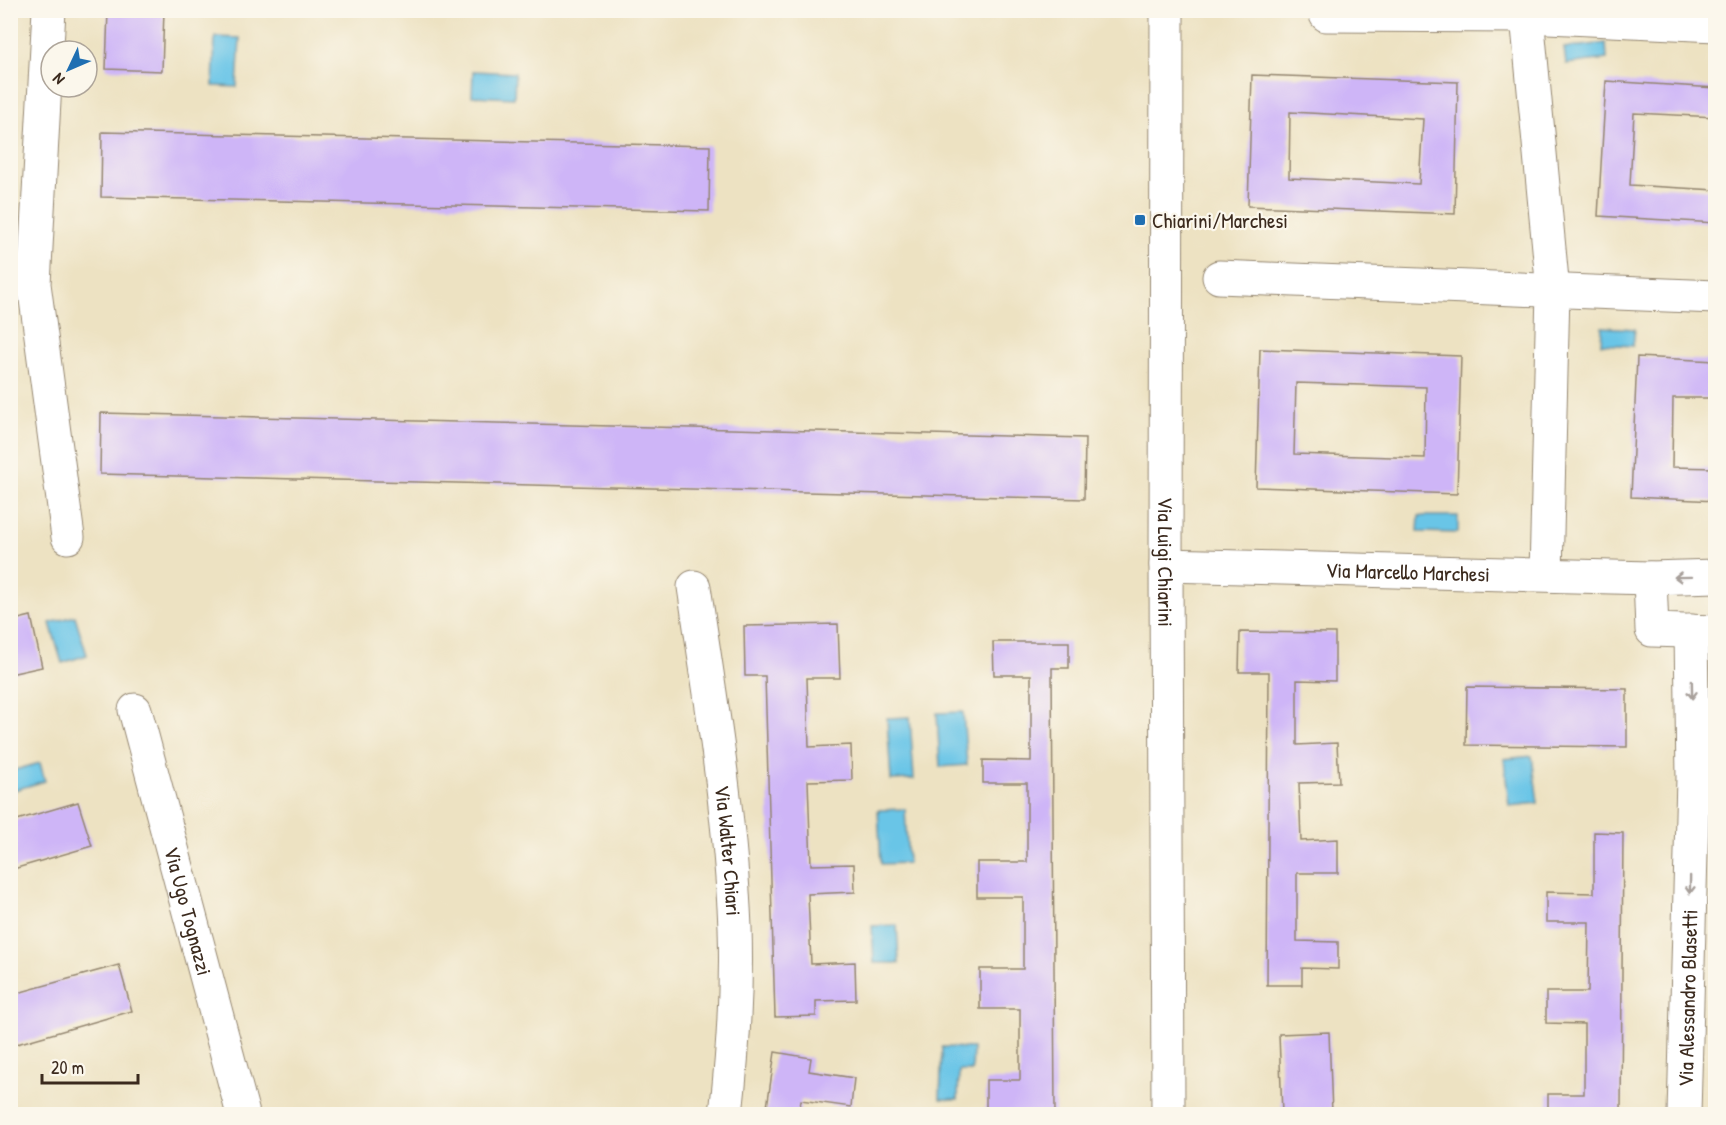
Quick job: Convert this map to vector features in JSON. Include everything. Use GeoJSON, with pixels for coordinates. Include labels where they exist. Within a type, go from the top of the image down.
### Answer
{"type":"FeatureCollection","features":[{"type":"Feature","properties":{"kind":"street"},"geometry":{"type":"LineString","coordinates":[[49,10],[34,284],[68,537]]}},
{"type":"Feature","properties":{"kind":"street","name":"Via Luigi Chiarini"},"geometry":{"type":"LineString","coordinates":[[1167,10],[1168,1114]]}},
{"type":"Feature","properties":{"kind":"street"},"geometry":{"type":"LineString","coordinates":[[1326,15],[1527,16],[1716,25]]}},
{"type":"Feature","properties":{"kind":"street"},"geometry":{"type":"LineString","coordinates":[[1527,16],[1553,291],[1546,574]]}},
{"type":"Feature","properties":{"kind":"street"},"geometry":{"type":"LineString","coordinates":[[1219,277],[1716,297]]}},
{"type":"Feature","properties":{"kind":"street","name":"Via Marcello Marchesi"},"geometry":{"type":"LineString","coordinates":[[1166,566],[1650,578],[1716,576]]}},
{"type":"Feature","properties":{"kind":"street"},"geometry":{"type":"LineString","coordinates":[[1650,578],[1652,630],[1703,632]]}},
{"type":"Feature","properties":{"kind":"street","name":"Via Walter Chiari"},"geometry":{"type":"LineString","coordinates":[[694,587],[724,787],[732,875],[735,929],[735,1012],[726,1114]]}},
{"type":"Feature","properties":{"kind":"street","name":"Via Alessandro Blasetti"},"geometry":{"type":"LineString","coordinates":[[1684,1114],[1693,778],[1703,632]]}},
{"type":"Feature","properties":{"kind":"street","name":"Via Ugo Tognazzi"},"geometry":{"type":"LineString","coordinates":[[135,710],[243,1114]]}},
{"type":"Feature","properties":{"kind":"water"},"geometry":{"type":"Polygon","coordinates":[[[215,37],[240,38],[237,87],[213,86],[215,37]]]}},
{"type":"Feature","properties":{"kind":"water"},"geometry":{"type":"Polygon","coordinates":[[[1606,43],[1607,59],[1566,64],[1564,48],[1606,43]]]}},
{"type":"Feature","properties":{"kind":"water"},"geometry":{"type":"Polygon","coordinates":[[[473,71],[515,73],[514,98],[472,96],[473,71]]]}},
{"type":"Feature","properties":{"kind":"water"},"geometry":{"type":"Polygon","coordinates":[[[1602,327],[1635,329],[1633,346],[1601,344],[1602,327]]]}},
{"type":"Feature","properties":{"kind":"water"},"geometry":{"type":"Polygon","coordinates":[[[1419,516],[1458,516],[1458,533],[1418,532],[1419,516]]]}},
{"type":"Feature","properties":{"kind":"water"},"geometry":{"type":"Polygon","coordinates":[[[75,616],[87,655],[62,663],[50,623],[75,616]]]}},
{"type":"Feature","properties":{"kind":"water"},"geometry":{"type":"Polygon","coordinates":[[[963,712],[967,765],[940,767],[937,713],[963,712]]]}},
{"type":"Feature","properties":{"kind":"water"},"geometry":{"type":"Polygon","coordinates":[[[910,717],[914,779],[891,780],[887,718],[910,717]]]}},
{"type":"Feature","properties":{"kind":"water"},"geometry":{"type":"Polygon","coordinates":[[[1532,756],[1538,803],[1509,806],[1504,759],[1532,756]]]}},
{"type":"Feature","properties":{"kind":"water"},"geometry":{"type":"Polygon","coordinates":[[[40,763],[45,781],[11,791],[11,771],[40,763]]]}},
{"type":"Feature","properties":{"kind":"water"},"geometry":{"type":"Polygon","coordinates":[[[905,809],[908,863],[881,864],[878,810],[905,809]]]}},
{"type":"Feature","properties":{"kind":"water"},"geometry":{"type":"Polygon","coordinates":[[[897,925],[899,963],[874,963],[872,926],[897,925]]]}},
{"type":"Feature","properties":{"kind":"water"},"geometry":{"type":"Polygon","coordinates":[[[942,1047],[973,1048],[972,1071],[959,1071],[958,1099],[940,1099],[942,1047]]]}},
{"type":"Feature","properties":{"kind":"building"},"geometry":{"type":"Polygon","coordinates":[[[108,10],[164,10],[162,71],[106,69],[108,10]]]}},
{"type":"Feature","properties":{"kind":"building"},"geometry":{"type":"Polygon","coordinates":[[[1252,75],[1458,82],[1455,214],[1248,206],[1252,75]],[[1290,112],[1289,178],[1419,184],[1423,119],[1290,112]]]}},
{"type":"Feature","properties":{"kind":"building"},"geometry":{"type":"Polygon","coordinates":[[[1606,81],[1716,88],[1716,117],[1634,113],[1630,185],[1716,190],[1716,223],[1598,216],[1606,81]]]}},
{"type":"Feature","properties":{"kind":"building"},"geometry":{"type":"Polygon","coordinates":[[[102,132],[710,146],[709,211],[101,197],[102,132]]]}},
{"type":"Feature","properties":{"kind":"building"},"geometry":{"type":"Polygon","coordinates":[[[1260,349],[1461,356],[1457,494],[1256,487],[1260,349]],[[1296,383],[1294,454],[1425,458],[1426,387],[1296,383]]]}},
{"type":"Feature","properties":{"kind":"building"},"geometry":{"type":"Polygon","coordinates":[[[1637,357],[1716,361],[1716,398],[1673,398],[1672,467],[1716,468],[1716,501],[1631,497],[1637,357]]]}},
{"type":"Feature","properties":{"kind":"building"},"geometry":{"type":"Polygon","coordinates":[[[101,413],[1085,438],[1084,499],[100,474],[101,413]]]}},
{"type":"Feature","properties":{"kind":"building"},"geometry":{"type":"Polygon","coordinates":[[[31,616],[42,667],[10,674],[10,621],[31,616]]]}},
{"type":"Feature","properties":{"kind":"building"},"geometry":{"type":"Polygon","coordinates":[[[838,624],[840,678],[807,678],[809,747],[851,745],[852,780],[808,781],[811,865],[854,864],[855,892],[808,894],[811,964],[855,962],[856,1000],[816,1001],[816,1016],[775,1017],[765,676],[745,676],[744,626],[838,624]]]}},
{"type":"Feature","properties":{"kind":"building"},"geometry":{"type":"Polygon","coordinates":[[[1240,632],[1335,633],[1335,681],[1297,680],[1297,745],[1337,743],[1339,782],[1299,783],[1301,841],[1338,839],[1338,873],[1297,873],[1297,941],[1338,942],[1338,969],[1302,968],[1302,985],[1267,985],[1269,672],[1239,672],[1240,632]]]}},
{"type":"Feature","properties":{"kind":"building"},"geometry":{"type":"Polygon","coordinates":[[[993,642],[1069,642],[1069,668],[1052,668],[1055,1114],[986,1113],[986,1080],[1020,1080],[1020,1009],[980,1009],[980,969],[1023,969],[1023,897],[977,897],[977,862],[1027,862],[1027,783],[983,783],[983,760],[1031,761],[1031,675],[994,675],[993,642]]]}},
{"type":"Feature","properties":{"kind":"building"},"geometry":{"type":"Polygon","coordinates":[[[1467,687],[1627,689],[1627,747],[1466,745],[1467,687]]]}},
{"type":"Feature","properties":{"kind":"building"},"geometry":{"type":"Polygon","coordinates":[[[78,802],[92,846],[10,870],[10,822],[78,802]]]}},
{"type":"Feature","properties":{"kind":"building"},"geometry":{"type":"Polygon","coordinates":[[[1594,832],[1623,833],[1621,1114],[1548,1114],[1548,1094],[1584,1094],[1584,1024],[1546,1023],[1546,992],[1588,992],[1589,922],[1546,922],[1546,892],[1594,893],[1594,832]]]}},
{"type":"Feature","properties":{"kind":"building"},"geometry":{"type":"Polygon","coordinates":[[[119,965],[132,1011],[10,1046],[10,995],[119,965]]]}},
{"type":"Feature","properties":{"kind":"building"},"geometry":{"type":"Polygon","coordinates":[[[1329,1032],[1332,1114],[1282,1114],[1279,1034],[1329,1032]]]}},
{"type":"Feature","properties":{"kind":"building"},"geometry":{"type":"Polygon","coordinates":[[[775,1052],[811,1058],[809,1071],[854,1078],[851,1107],[801,1100],[799,1114],[766,1114],[775,1052]]]}},
{"type":"Feature","properties":{"kind":"place","name":"Chiarini/Marchesi"},"geometry":{"type":"Point","coordinates":[1140,220]}}]}
